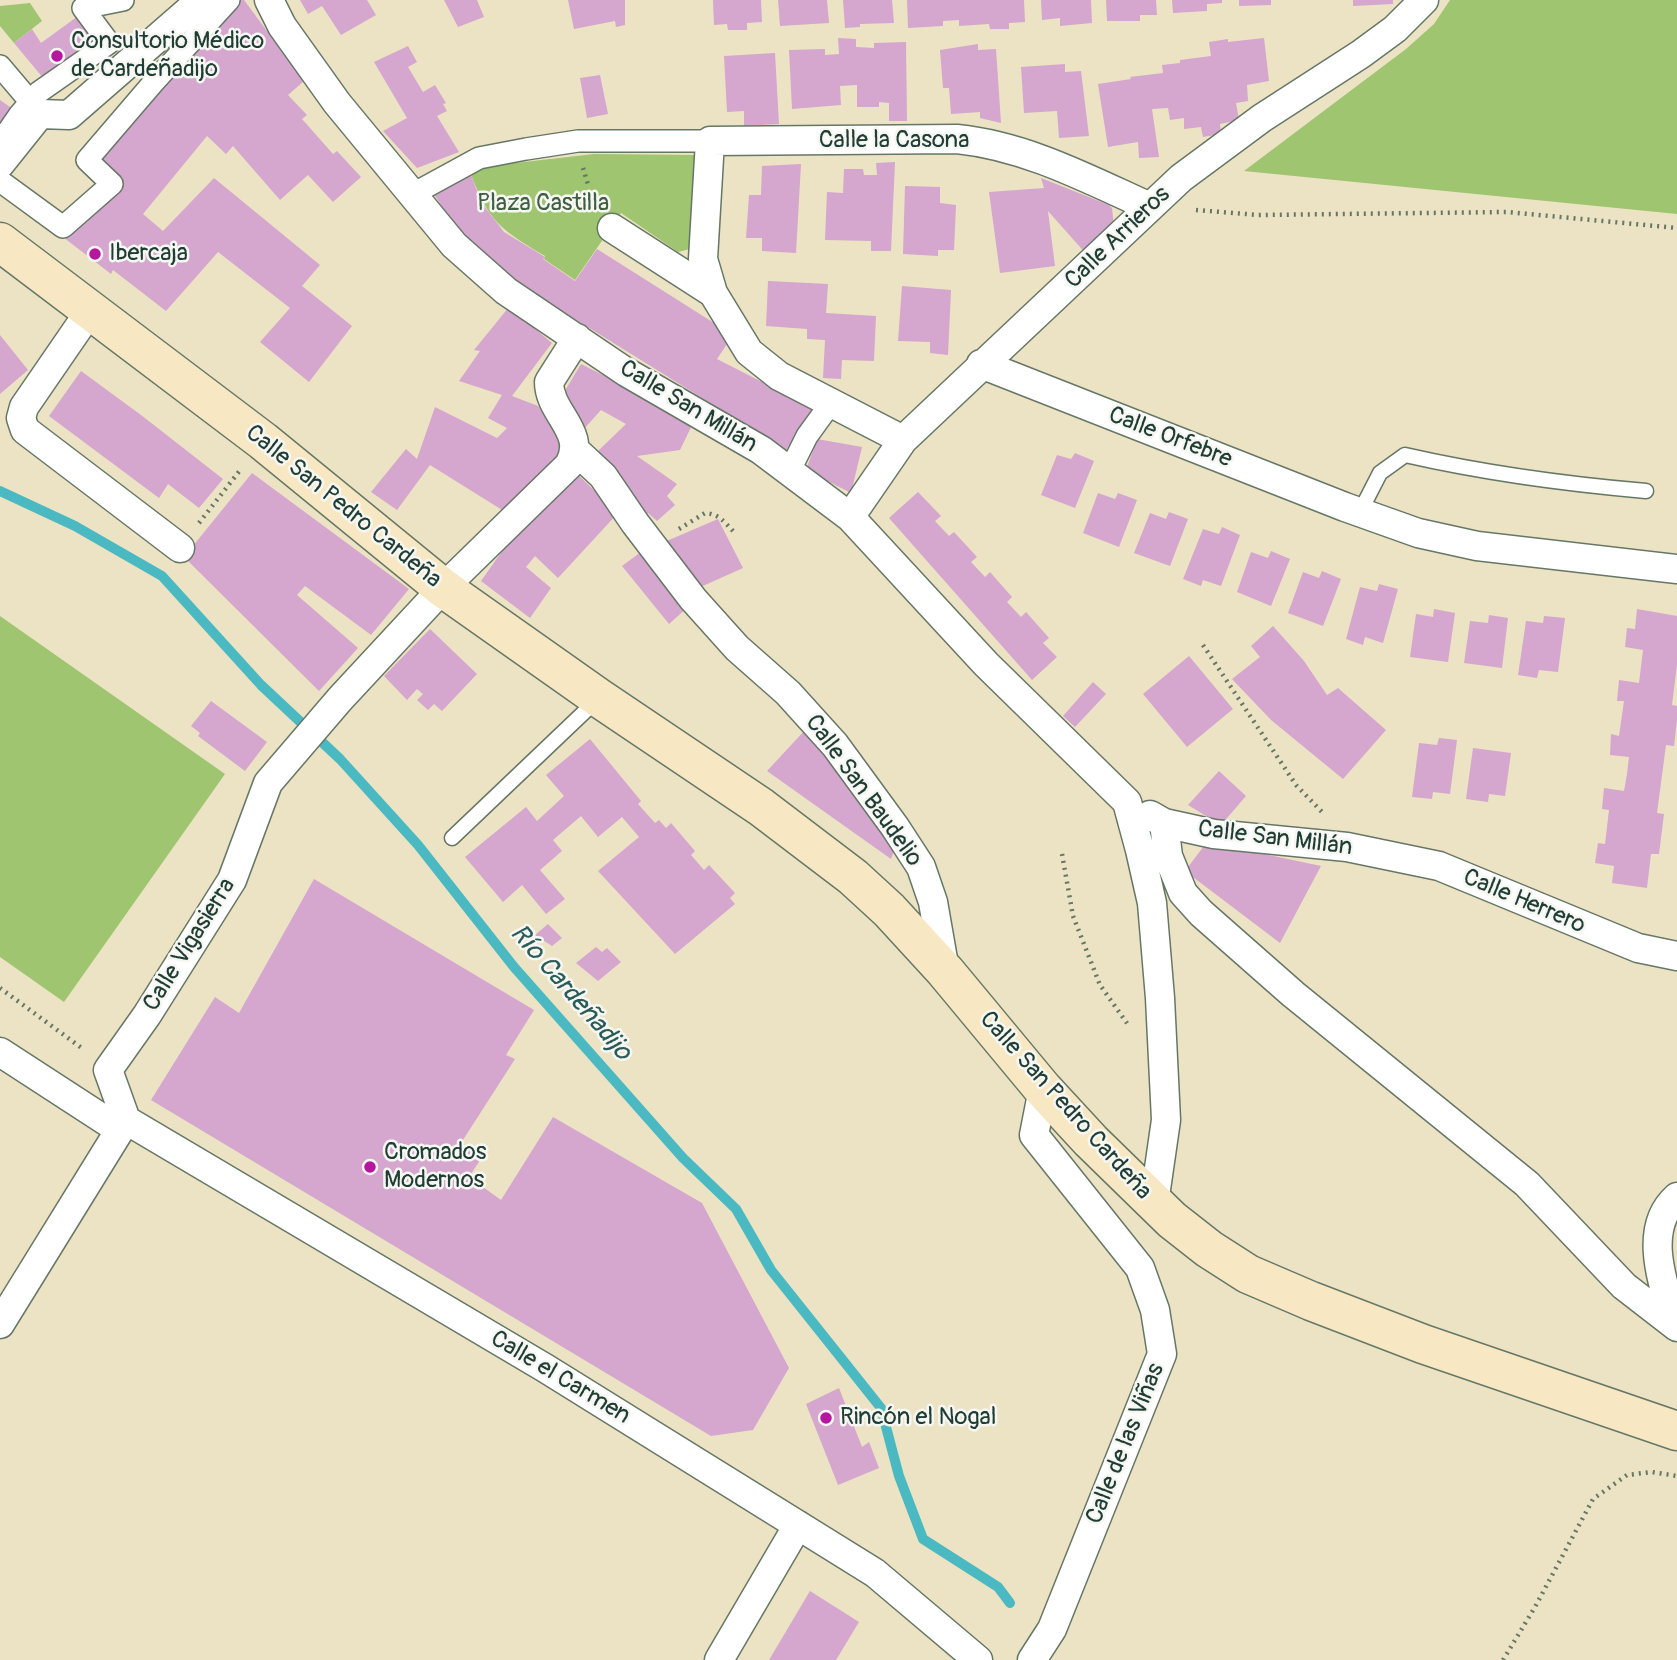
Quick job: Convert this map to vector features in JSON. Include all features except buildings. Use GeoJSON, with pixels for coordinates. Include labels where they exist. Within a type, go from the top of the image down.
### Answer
{"type":"FeatureCollection","features":[{"type":"Feature","properties":{"kind":"main road","name":"Calle San Pedro Cardeña"},"geometry":{"type":"LineString","coordinates":[[0,243],[263,441],[443,588],[821,851],[889,910],[1091,1141],[1154,1203],[1209,1249],[1248,1274],[1423,1344],[1677,1430]]}},
{"type":"Feature","properties":{"kind":"street"},"geometry":{"type":"LineString","coordinates":[[0,164],[35,108],[39,92],[109,43],[83,8],[123,0]]}},
{"type":"Feature","properties":{"kind":"street"},"geometry":{"type":"LineString","coordinates":[[0,66],[35,108],[69,115],[201,0]]}},
{"type":"Feature","properties":{"kind":"street"},"geometry":{"type":"LineString","coordinates":[[0,181],[63,227],[113,184],[87,160],[229,0]]}},
{"type":"Feature","properties":{"kind":"street","name":"Calle San Millán"},"geometry":{"type":"LineString","coordinates":[[269,0],[282,26],[337,103],[454,245],[506,291],[626,372],[761,450],[850,517],[986,664],[1127,802],[1164,823],[1214,834],[1371,851]]}},
{"type":"Feature","properties":{"kind":"street","name":"Calle Arrieros"},"geometry":{"type":"LineString","coordinates":[[850,517],[903,440],[1181,178],[1252,126],[1395,29],[1424,0]]}},
{"type":"Feature","properties":{"kind":"street"},"geometry":{"type":"LineString","coordinates":[[0,143],[35,108]]}},
{"type":"Feature","properties":{"kind":"street"},"geometry":{"type":"LineString","coordinates":[[413,194],[479,159],[526,149],[578,141],[710,141],[702,259],[713,293],[749,352],[779,376],[903,440]]}},
{"type":"Feature","properties":{"kind":"street","name":"Calle la Casona"},"geometry":{"type":"LineString","coordinates":[[710,141],[982,141],[1048,161],[1150,207]]}},
{"type":"Feature","properties":{"kind":"street"},"geometry":{"type":"LineString","coordinates":[[612,228],[713,293]]}},
{"type":"Feature","properties":{"kind":"street"},"geometry":{"type":"LineString","coordinates":[[89,311],[24,407],[21,418],[25,430],[180,548]]}},
{"type":"Feature","properties":{"kind":"street","name":"Calle San Baudelio"},"geometry":{"type":"LineString","coordinates":[[577,338],[549,382],[551,396],[576,441],[575,450],[603,476],[693,599],[737,648],[788,693],[835,745],[895,827],[921,867],[933,902],[945,971]]}},
{"type":"Feature","properties":{"kind":"street","name":"Calle Orfebre"},"geometry":{"type":"LineString","coordinates":[[981,364],[1418,533],[1477,546],[1677,569]]}},
{"type":"Feature","properties":{"kind":"street"},"geometry":{"type":"LineString","coordinates":[[789,472],[807,436],[831,403]]}},
{"type":"Feature","properties":{"kind":"street"},"geometry":{"type":"LineString","coordinates":[[443,588],[558,477],[569,465],[575,450]]}},
{"type":"Feature","properties":{"kind":"street","name":"Calle Vigasierra"},"geometry":{"type":"LineString","coordinates":[[108,1070],[147,1015],[232,880],[268,783],[443,588]]}},
{"type":"Feature","properties":{"kind":"street"},"geometry":{"type":"LineString","coordinates":[[1127,802],[1152,903],[1160,998],[1166,1119],[1154,1203]]}},
{"type":"Feature","properties":{"kind":"street","name":"Calle San Millán"},"geometry":{"type":"LineString","coordinates":[[1164,823],[1168,856],[1183,893],[1201,913],[1293,994],[1527,1184],[1624,1286],[1676,1326]]}},
{"type":"Feature","properties":{"kind":"street","name":"Calle Herrero"},"geometry":{"type":"LineString","coordinates":[[1371,851],[1438,866],[1638,948],[1677,956]]}},
{"type":"Feature","properties":{"kind":"street","name":"Calle el Carmen"},"geometry":{"type":"LineString","coordinates":[[0,1052],[545,1368],[799,1525],[876,1573],[978,1660]]}},
{"type":"Feature","properties":{"kind":"street"},"geometry":{"type":"LineString","coordinates":[[0,1324],[123,1125],[108,1070]]}},
{"type":"Feature","properties":{"kind":"street","name":"Calle de las Viñas"},"geometry":{"type":"LineString","coordinates":[[1032,1660],[1052,1629],[1162,1354],[1155,1310],[1140,1268],[1034,1135],[1043,1089]]}},
{"type":"Feature","properties":{"kind":"street"},"geometry":{"type":"LineString","coordinates":[[1676,1326],[1657,1251],[1659,1227],[1669,1205],[1677,1197]]}},
{"type":"Feature","properties":{"kind":"street"},"geometry":{"type":"LineString","coordinates":[[719,1660],[799,1525]]}},
{"type":"Feature","properties":{"kind":"lane"},"geometry":{"type":"LineString","coordinates":[[1360,512],[1380,473],[1405,455],[1449,465],[1569,483],[1646,491]]}},
{"type":"Feature","properties":{"kind":"lane"},"geometry":{"type":"LineString","coordinates":[[452,838],[599,698]]}},
{"type":"Feature","properties":{"kind":"path"},"geometry":{"type":"LineString","coordinates":[[1150,207],[1258,215],[1507,212],[1677,228]]}},
{"type":"Feature","properties":{"kind":"path"},"geometry":{"type":"LineString","coordinates":[[180,548],[263,441]]}},
{"type":"Feature","properties":{"kind":"path"},"geometry":{"type":"LineString","coordinates":[[650,543],[668,536],[705,513],[717,515],[734,533]]}},
{"type":"Feature","properties":{"kind":"path","name":"Calle San Millán"},"geometry":{"type":"LineString","coordinates":[[1202,645],[1296,785],[1317,808],[1371,851]]}},
{"type":"Feature","properties":{"kind":"path"},"geometry":{"type":"LineString","coordinates":[[1062,854],[1073,916],[1100,985],[1132,1031]]}},
{"type":"Feature","properties":{"kind":"path"},"geometry":{"type":"LineString","coordinates":[[0,988],[71,1039],[108,1070]]}},
{"type":"Feature","properties":{"kind":"path"},"geometry":{"type":"LineString","coordinates":[[1503,1660],[1535,1607],[1592,1499],[1627,1475],[1653,1472],[1677,1476]]}},
{"type":"Feature","properties":{"kind":"green space"},"geometry":{"type":"Polygon","coordinates":[[[1450,0],[1677,0],[1677,214],[1244,171],[1406,49],[1434,24],[1450,0]]]}},
{"type":"Feature","properties":{"kind":"green space"},"geometry":{"type":"Polygon","coordinates":[[[30,3],[42,21],[14,43],[0,26],[0,6],[30,3]]]}},
{"type":"Feature","properties":{"kind":"green space","name":"Plaza Castilla"},"geometry":{"type":"Polygon","coordinates":[[[594,154],[696,155],[690,249],[678,252],[621,213],[575,280],[498,223],[483,202],[470,172],[489,166],[594,154]]]}},
{"type":"Feature","properties":{"kind":"green space"},"geometry":{"type":"Polygon","coordinates":[[[0,616],[225,774],[64,1002],[0,957],[0,616]]]}},
{"type":"Feature","properties":{"kind":"waterway","name":"Río Cardeñadijo"},"geometry":{"type":"LineString","coordinates":[[0,491],[75,526],[162,576],[261,685],[340,759],[418,845],[514,967],[683,1158],[736,1209],[771,1270],[881,1408],[899,1476],[923,1539],[998,1587],[1010,1603]]}},
{"type":"Feature","properties":{"kind":"place","name":"Consultorio Médico de Cardeñadijo"},"geometry":{"type":"Point","coordinates":[57,56]}},
{"type":"Feature","properties":{"kind":"place","name":"Ibercaja"},"geometry":{"type":"Point","coordinates":[95,254]}},
{"type":"Feature","properties":{"kind":"place","name":"Cromados Modernos"},"geometry":{"type":"Point","coordinates":[370,1167]}},
{"type":"Feature","properties":{"kind":"place","name":"Rincón el Nogal"},"geometry":{"type":"Point","coordinates":[826,1418]}}]}
